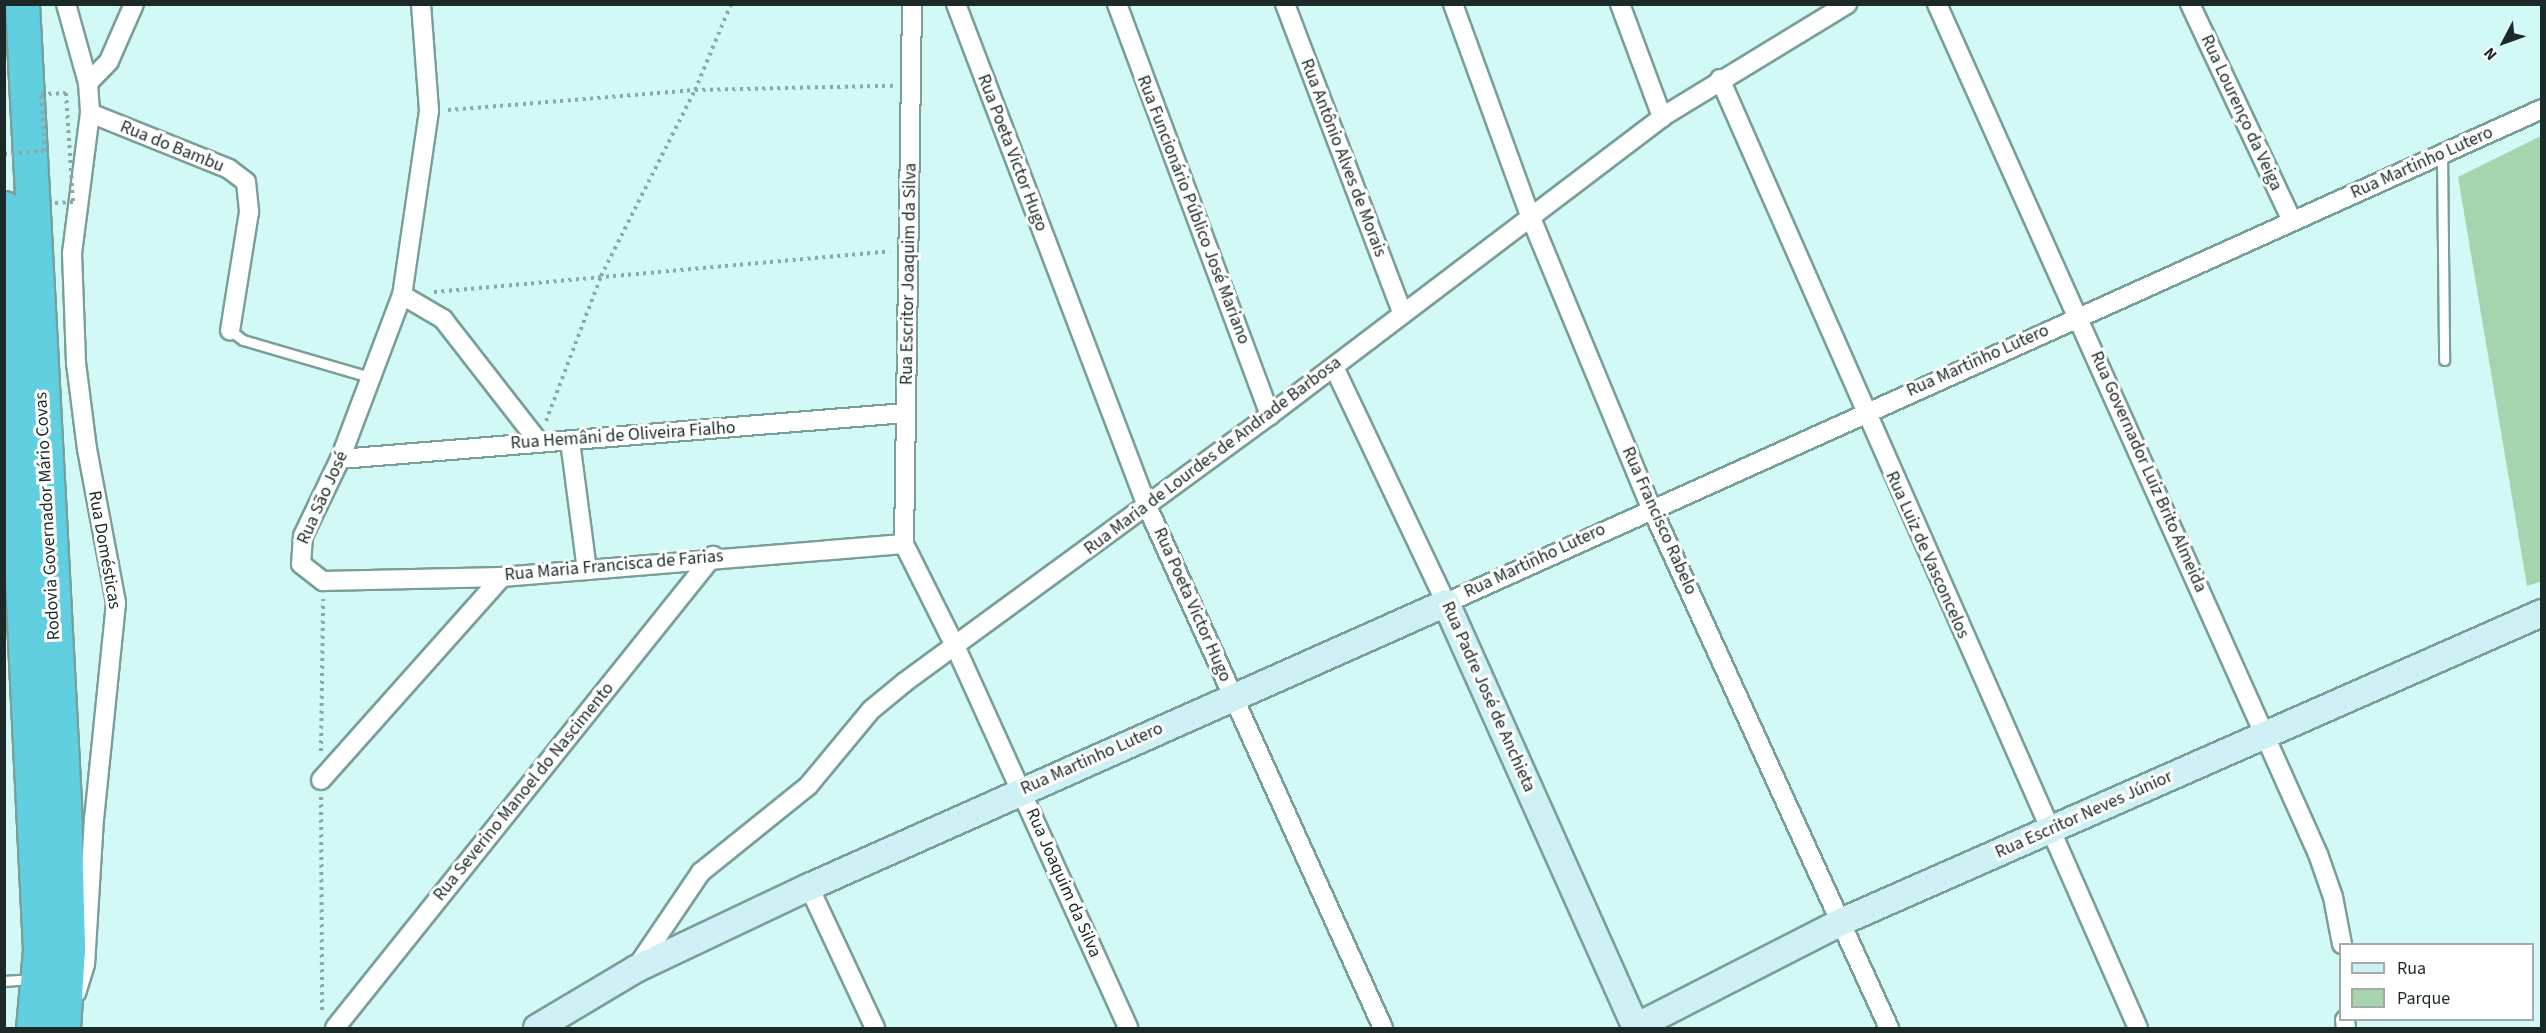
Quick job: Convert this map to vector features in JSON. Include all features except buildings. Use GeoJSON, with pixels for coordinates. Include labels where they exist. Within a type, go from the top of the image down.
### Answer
{"type":"FeatureCollection","features":[{"type":"Feature","properties":{"kind":"highway","name":"Rodovia Governador Mário Covas"},"geometry":{"type":"LineString","coordinates":[[22,4],[64,802],[68,949],[53,1026]]}},
{"type":"Feature","properties":{"kind":"highway","name":"Rodovia Governador Mário Covas"},"geometry":{"type":"LineString","coordinates":[[4,208],[39,979],[53,1026]]}},
{"type":"Feature","properties":{"kind":"street","name":"Rua Domésticas"},"geometry":{"type":"LineString","coordinates":[[53,1026],[85,964],[94,818],[116,613],[87,449],[72,285],[72,253],[90,113],[88,83],[66,4]]}},
{"type":"Feature","properties":{"kind":"street"},"geometry":{"type":"LineString","coordinates":[[88,83],[109,61],[135,4]]}},
{"type":"Feature","properties":{"kind":"street","name":"Rua São José"},"geometry":{"type":"LineString","coordinates":[[323,581],[301,564],[300,547],[374,378],[402,295],[429,111],[421,4]]}},
{"type":"Feature","properties":{"kind":"street","name":"Rua Escritor Joaquim da Silva"},"geometry":{"type":"LineString","coordinates":[[904,544],[905,413],[911,249],[912,4]]}},
{"type":"Feature","properties":{"kind":"street","name":"Rua Poeta Victor Hugo"},"geometry":{"type":"LineString","coordinates":[[956,4],[1147,506],[1383,1029]]}},
{"type":"Feature","properties":{"kind":"street","name":"Rua Funcionário Público José Mariano"},"geometry":{"type":"LineString","coordinates":[[1117,4],[1270,416]]}},
{"type":"Feature","properties":{"kind":"street","name":"Rua Antônio Alves de Morais"},"geometry":{"type":"LineString","coordinates":[[1285,4],[1402,312]]}},
{"type":"Feature","properties":{"kind":"street","name":"Rua Francisco Rabelo"},"geometry":{"type":"LineString","coordinates":[[1453,4],[1531,218],[1651,507],[1888,1029]]}},
{"type":"Feature","properties":{"kind":"street"},"geometry":{"type":"LineString","coordinates":[[1620,4],[1662,117]]}},
{"type":"Feature","properties":{"kind":"street","name":"Rua Maria de Lourdes de Andrade Barbosa"},"geometry":{"type":"LineString","coordinates":[[636,969],[701,872],[808,786],[871,710],[1270,416],[1402,312],[1531,218],[1662,117],[1720,79],[1847,4]]}},
{"type":"Feature","properties":{"kind":"street","name":"Rua Governador Luiz Brito Almeida"},"geometry":{"type":"LineString","coordinates":[[1937,4],[2079,316],[2318,854],[2333,897],[2342,943]]}},
{"type":"Feature","properties":{"kind":"street","name":"Rua Lourenço da Veiga"},"geometry":{"type":"LineString","coordinates":[[2190,4],[2292,221]]}},
{"type":"Feature","properties":{"kind":"street","name":"Rua Luiz de Vasconcelos"},"geometry":{"type":"LineString","coordinates":[[1720,79],[1864,413],[2138,1029]]}},
{"type":"Feature","properties":{"kind":"street","name":"Rua Martinho Lutero"},"geometry":{"type":"LineString","coordinates":[[537,1029],[636,969],[809,887],[1233,695],[1446,603],[1651,507],[2541,109]]}},
{"type":"Feature","properties":{"kind":"street","name":"Rua do Bambu"},"geometry":{"type":"LineString","coordinates":[[90,113],[229,169],[246,182],[249,212],[230,330]]}},
{"type":"Feature","properties":{"kind":"street"},"geometry":{"type":"LineString","coordinates":[[402,295],[443,319],[538,441]]}},
{"type":"Feature","properties":{"kind":"street","name":"Rua Padre José de Anchieta"},"geometry":{"type":"LineString","coordinates":[[1334,367],[1446,603],[1635,1028]]}},
{"type":"Feature","properties":{"kind":"street","name":"Rua Hemâni de Oliveira Fialho"},"geometry":{"type":"LineString","coordinates":[[340,459],[538,441],[570,441],[905,413]]}},
{"type":"Feature","properties":{"kind":"street"},"geometry":{"type":"LineString","coordinates":[[570,441],[587,570]]}},
{"type":"Feature","properties":{"kind":"street","name":"Rua Maria Francisca de Farias"},"geometry":{"type":"LineString","coordinates":[[323,581],[502,577],[713,556],[904,544]]}},
{"type":"Feature","properties":{"kind":"street","name":"Rua Joaquim da Silva"},"geometry":{"type":"LineString","coordinates":[[904,544],[956,648],[1128,1029]]}},
{"type":"Feature","properties":{"kind":"street","name":"Rua Severino Manoel do Nascimento"},"geometry":{"type":"LineString","coordinates":[[329,1023],[713,556]]}},
{"type":"Feature","properties":{"kind":"street"},"geometry":{"type":"LineString","coordinates":[[321,780],[502,577]]}},
{"type":"Feature","properties":{"kind":"street","name":"Rua Escritor Neves Júnior"},"geometry":{"type":"LineString","coordinates":[[1635,1028],[1841,922],[2051,832],[2263,733],[2541,613]]}},
{"type":"Feature","properties":{"kind":"street"},"geometry":{"type":"LineString","coordinates":[[809,887],[875,1029]]}},
{"type":"Feature","properties":{"kind":"lane"},"geometry":{"type":"LineString","coordinates":[[2442,154],[2444,360]]}},
{"type":"Feature","properties":{"kind":"lane"},"geometry":{"type":"LineString","coordinates":[[230,330],[243,340],[374,378]]}},
{"type":"Feature","properties":{"kind":"lane"},"geometry":{"type":"LineString","coordinates":[[4,981],[39,979]]}},
{"type":"Feature","properties":{"kind":"path"},"geometry":{"type":"LineString","coordinates":[[538,441],[601,276],[694,90],[731,4]]}},
{"type":"Feature","properties":{"kind":"path"},"geometry":{"type":"LineString","coordinates":[[429,111],[694,90],[912,86]]}},
{"type":"Feature","properties":{"kind":"path"},"geometry":{"type":"LineString","coordinates":[[4,154],[45,151],[41,94],[66,93],[73,202],[51,203]]}},
{"type":"Feature","properties":{"kind":"path"},"geometry":{"type":"LineString","coordinates":[[402,295],[911,249]]}},
{"type":"Feature","properties":{"kind":"path"},"geometry":{"type":"LineString","coordinates":[[323,581],[321,780],[329,1023]]}},
{"type":"Feature","properties":{"kind":"green space"},"geometry":{"type":"Polygon","coordinates":[[[2541,136],[2542,581],[2527,586],[2458,177],[2541,136]]]}}]}
